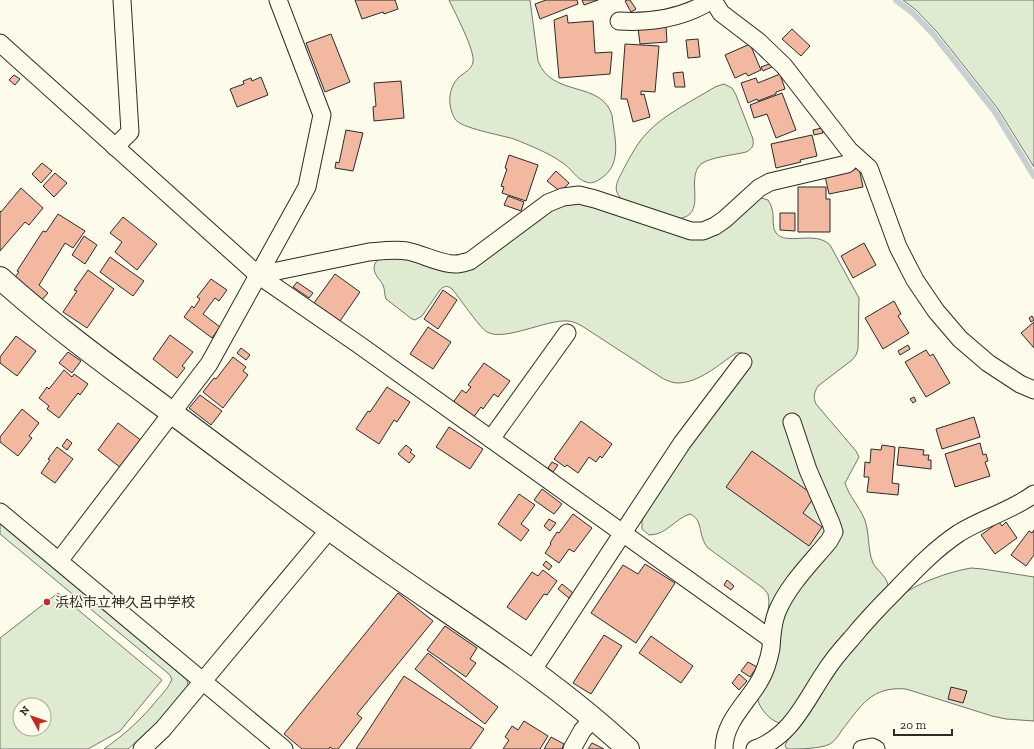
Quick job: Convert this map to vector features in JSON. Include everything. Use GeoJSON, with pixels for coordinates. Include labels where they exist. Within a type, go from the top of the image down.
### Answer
{"type":"FeatureCollection","features":[{"type":"Feature","properties":{"kind":"street"},"geometry":{"type":"LineString","coordinates":[[116,147],[130,132],[122,0]]}},
{"type":"Feature","properties":{"kind":"street"},"geometry":{"type":"LineString","coordinates":[[58,561],[209,364],[307,187],[322,115],[278,0]]}},
{"type":"Feature","properties":{"kind":"street"},"geometry":{"type":"LineString","coordinates":[[620,21],[638,22],[675,16],[713,0],[721,13],[759,42],[784,66],[849,150],[869,168],[898,247],[915,280],[936,311],[960,339],[988,364],[1020,384],[1034,390]]}},
{"type":"Feature","properties":{"kind":"street"},"geometry":{"type":"LineString","coordinates":[[0,43],[258,275],[771,639]]}},
{"type":"Feature","properties":{"kind":"street"},"geometry":{"type":"LineString","coordinates":[[258,275],[369,252],[387,250],[406,251],[423,255],[440,262],[455,264],[470,261],[548,203],[568,196],[580,195],[691,231],[703,231],[715,226],[725,219],[754,192],[770,182],[847,164],[855,156]]}},
{"type":"Feature","properties":{"kind":"street"},"geometry":{"type":"LineString","coordinates":[[0,278],[64,332],[329,530],[532,671],[593,718],[628,749]]}},
{"type":"Feature","properties":{"kind":"street"},"geometry":{"type":"LineString","coordinates":[[491,439],[567,333]]}},
{"type":"Feature","properties":{"kind":"street"},"geometry":{"type":"LineString","coordinates":[[532,671],[682,443],[743,362]]}},
{"type":"Feature","properties":{"kind":"street"},"geometry":{"type":"LineString","coordinates":[[724,749],[724,743],[729,726],[738,710],[759,682],[766,666],[772,630],[777,613],[785,596],[829,541],[834,532],[808,470],[792,422]]}},
{"type":"Feature","properties":{"kind":"street"},"geometry":{"type":"LineString","coordinates":[[756,749],[766,745],[784,733],[797,717],[823,674],[851,639],[922,562],[960,533],[981,521],[1015,506],[1034,494]]}},
{"type":"Feature","properties":{"kind":"street"},"geometry":{"type":"LineString","coordinates":[[0,512],[284,749]]}},
{"type":"Feature","properties":{"kind":"street"},"geometry":{"type":"LineString","coordinates":[[142,749],[163,729],[329,530]]}},
{"type":"Feature","properties":{"kind":"street"},"geometry":{"type":"LineString","coordinates":[[572,749],[582,731],[593,718]]}},
{"type":"Feature","properties":{"kind":"street"},"geometry":{"type":"LineString","coordinates":[[862,749],[876,749]]}},
{"type":"Feature","properties":{"kind":"green space"},"geometry":{"type":"Polygon","coordinates":[[[449,0],[530,0],[538,61],[545,73],[554,80],[565,85],[598,97],[606,104],[612,115],[616,151],[613,164],[606,175],[595,182],[590,183],[582,181],[563,163],[545,152],[514,139],[464,125],[455,119],[452,114],[450,102],[451,91],[455,81],[471,67],[473,56],[460,22],[449,0]]]}},
{"type":"Feature","properties":{"kind":"green space"},"geometry":{"type":"Polygon","coordinates":[[[903,0],[1034,0],[1034,167],[998,109],[937,32],[916,10],[903,0]]]}},
{"type":"Feature","properties":{"kind":"green space"},"geometry":{"type":"Polygon","coordinates":[[[724,84],[732,88],[736,95],[753,139],[753,145],[746,152],[716,158],[701,164],[696,171],[695,196],[692,212],[686,217],[676,219],[629,203],[619,196],[616,189],[617,182],[643,137],[661,120],[670,114],[715,87],[724,84]]]}},
{"type":"Feature","properties":{"kind":"green space"},"geometry":{"type":"Polygon","coordinates":[[[761,198],[768,200],[771,205],[774,230],[781,237],[794,239],[817,239],[830,245],[859,298],[858,349],[856,355],[852,360],[818,386],[814,399],[816,404],[856,451],[859,457],[845,483],[866,523],[873,563],[886,579],[888,586],[781,723],[774,721],[766,714],[758,700],[769,602],[768,594],[763,588],[708,548],[697,520],[690,514],[679,519],[666,530],[655,534],[649,535],[642,529],[642,520],[646,512],[688,447],[750,361],[746,355],[743,353],[736,353],[701,377],[677,383],[662,378],[582,326],[572,322],[559,321],[504,334],[487,332],[483,329],[452,289],[447,287],[440,290],[422,316],[415,320],[412,319],[386,299],[384,287],[374,270],[377,261],[383,258],[392,257],[402,258],[438,269],[551,209],[565,204],[579,203],[677,234],[761,198]]]}},
{"type":"Feature","properties":{"kind":"green space"},"geometry":{"type":"Polygon","coordinates":[[[0,524],[187,680],[188,686],[157,723],[128,749],[104,749],[126,732],[145,714],[166,690],[172,679],[169,674],[0,534],[0,524]]]}},
{"type":"Feature","properties":{"kind":"green space"},"geometry":{"type":"Polygon","coordinates":[[[971,568],[1034,577],[1034,721],[1006,719],[992,716],[906,689],[894,689],[875,694],[868,699],[855,713],[835,740],[830,744],[815,748],[787,749],[785,746],[787,741],[803,721],[843,661],[899,597],[915,587],[933,579],[971,568]]]}},
{"type":"Feature","properties":{"kind":"green space","name":"浜松市立神久呂中学校"},"geometry":{"type":"Polygon","coordinates":[[[58,593],[162,680],[120,731],[88,749],[0,749],[0,638],[58,593]]]}},
{"type":"Feature","properties":{"kind":"building"},"geometry":{"type":"Polygon","coordinates":[[[355,0],[395,0],[398,9],[362,19],[355,0]]]}},
{"type":"Feature","properties":{"kind":"building"},"geometry":{"type":"Polygon","coordinates":[[[546,0],[577,0],[578,4],[540,19],[535,4],[546,0]]]}},
{"type":"Feature","properties":{"kind":"building"},"geometry":{"type":"Polygon","coordinates":[[[582,0],[598,0],[584,5],[582,0]]]}},
{"type":"Feature","properties":{"kind":"building"},"geometry":{"type":"Polygon","coordinates":[[[630,0],[636,9],[631,12],[625,1],[630,0]]]}},
{"type":"Feature","properties":{"kind":"building"},"geometry":{"type":"Polygon","coordinates":[[[567,15],[568,23],[593,21],[595,53],[612,52],[610,74],[559,78],[554,20],[567,15]]]}},
{"type":"Feature","properties":{"kind":"building"},"geometry":{"type":"Polygon","coordinates":[[[666,26],[667,42],[640,44],[638,28],[666,26]]]}},
{"type":"Feature","properties":{"kind":"building"},"geometry":{"type":"Polygon","coordinates":[[[792,29],[810,46],[801,56],[782,39],[792,29]]]}},
{"type":"Feature","properties":{"kind":"building"},"geometry":{"type":"Polygon","coordinates":[[[331,34],[350,82],[325,92],[306,43],[331,34]]]}},
{"type":"Feature","properties":{"kind":"building"},"geometry":{"type":"Polygon","coordinates":[[[698,39],[700,57],[688,58],[686,40],[698,39]]]}},
{"type":"Feature","properties":{"kind":"building"},"geometry":{"type":"Polygon","coordinates":[[[625,44],[659,46],[655,92],[641,91],[641,95],[644,94],[650,117],[633,122],[627,99],[621,99],[625,44]]]}},
{"type":"Feature","properties":{"kind":"building"},"geometry":{"type":"Polygon","coordinates":[[[750,44],[761,70],[748,76],[746,73],[735,78],[725,55],[750,44]]]}},
{"type":"Feature","properties":{"kind":"building"},"geometry":{"type":"Polygon","coordinates":[[[772,63],[774,66],[763,71],[761,67],[772,63]]]}},
{"type":"Feature","properties":{"kind":"building"},"geometry":{"type":"Polygon","coordinates":[[[683,72],[685,87],[675,87],[673,73],[683,72]]]}},
{"type":"Feature","properties":{"kind":"building"},"geometry":{"type":"Polygon","coordinates":[[[780,74],[785,89],[758,101],[757,99],[748,103],[741,83],[756,78],[758,83],[780,74]]]}},
{"type":"Feature","properties":{"kind":"building"},"geometry":{"type":"Polygon","coordinates":[[[14,75],[20,79],[15,85],[9,80],[14,75]]]}},
{"type":"Feature","properties":{"kind":"building"},"geometry":{"type":"Polygon","coordinates":[[[261,77],[268,95],[237,107],[230,89],[244,84],[243,81],[251,78],[252,81],[261,77]]]}},
{"type":"Feature","properties":{"kind":"building"},"geometry":{"type":"Polygon","coordinates":[[[401,81],[404,118],[374,121],[373,107],[376,106],[374,83],[401,81]]]}},
{"type":"Feature","properties":{"kind":"building"},"geometry":{"type":"Polygon","coordinates":[[[782,93],[796,130],[776,138],[767,114],[754,118],[750,105],[782,93]]]}},
{"type":"Feature","properties":{"kind":"building"},"geometry":{"type":"Polygon","coordinates":[[[822,128],[823,133],[814,135],[813,130],[822,128]]]}},
{"type":"Feature","properties":{"kind":"building"},"geometry":{"type":"Polygon","coordinates":[[[346,130],[363,133],[353,171],[335,168],[336,162],[339,163],[346,130]]]}},
{"type":"Feature","properties":{"kind":"building"},"geometry":{"type":"Polygon","coordinates":[[[812,135],[817,156],[800,160],[801,162],[776,168],[771,144],[812,135]]]}},
{"type":"Feature","properties":{"kind":"building"},"geometry":{"type":"Polygon","coordinates":[[[509,155],[538,165],[526,201],[502,193],[504,187],[501,186],[507,169],[505,168],[509,155]]]}},
{"type":"Feature","properties":{"kind":"building"},"geometry":{"type":"Polygon","coordinates":[[[42,163],[52,171],[41,183],[32,174],[42,163]]]}},
{"type":"Feature","properties":{"kind":"building"},"geometry":{"type":"Polygon","coordinates":[[[859,168],[863,187],[829,194],[825,176],[859,168]]]}},
{"type":"Feature","properties":{"kind":"building"},"geometry":{"type":"Polygon","coordinates":[[[556,171],[569,183],[561,192],[547,181],[556,171]]]}},
{"type":"Feature","properties":{"kind":"building"},"geometry":{"type":"Polygon","coordinates":[[[55,173],[67,183],[54,197],[43,186],[55,173]]]}},
{"type":"Feature","properties":{"kind":"building"},"geometry":{"type":"Polygon","coordinates":[[[798,187],[826,187],[826,199],[830,199],[830,232],[798,232],[798,187]]]}},
{"type":"Feature","properties":{"kind":"building"},"geometry":{"type":"Polygon","coordinates":[[[21,188],[43,208],[29,225],[25,222],[0,251],[0,211],[1,212],[21,188]]]}},
{"type":"Feature","properties":{"kind":"building"},"geometry":{"type":"Polygon","coordinates":[[[508,196],[524,202],[521,211],[504,205],[508,196]]]}},
{"type":"Feature","properties":{"kind":"building"},"geometry":{"type":"Polygon","coordinates":[[[780,213],[795,213],[795,231],[780,230],[780,213]]]}},
{"type":"Feature","properties":{"kind":"building"},"geometry":{"type":"Polygon","coordinates":[[[58,214],[85,231],[73,248],[65,243],[39,285],[48,293],[41,301],[15,277],[19,272],[17,271],[43,231],[46,232],[58,214]]]}},
{"type":"Feature","properties":{"kind":"building"},"geometry":{"type":"Polygon","coordinates":[[[123,217],[157,244],[137,270],[115,252],[122,242],[110,233],[123,217]]]}},
{"type":"Feature","properties":{"kind":"building"},"geometry":{"type":"Polygon","coordinates":[[[84,236],[97,245],[85,264],[72,255],[84,236]]]}},
{"type":"Feature","properties":{"kind":"building"},"geometry":{"type":"Polygon","coordinates":[[[864,243],[876,265],[853,278],[841,256],[864,243]]]}},
{"type":"Feature","properties":{"kind":"building"},"geometry":{"type":"Polygon","coordinates":[[[110,257],[144,281],[133,296],[100,272],[110,257]]]}},
{"type":"Feature","properties":{"kind":"building"},"geometry":{"type":"Polygon","coordinates":[[[88,270],[114,289],[87,328],[63,312],[77,291],[74,290],[88,270]]]}},
{"type":"Feature","properties":{"kind":"building"},"geometry":{"type":"Polygon","coordinates":[[[335,274],[360,292],[340,321],[314,303],[335,274]]]}},
{"type":"Feature","properties":{"kind":"building"},"geometry":{"type":"Polygon","coordinates":[[[211,279],[227,290],[219,301],[215,298],[203,314],[220,327],[212,338],[184,317],[192,306],[194,308],[200,299],[197,297],[211,279]]]}},
{"type":"Feature","properties":{"kind":"building"},"geometry":{"type":"Polygon","coordinates":[[[297,282],[313,293],[309,298],[293,287],[297,282]]]}},
{"type":"Feature","properties":{"kind":"building"},"geometry":{"type":"Polygon","coordinates":[[[443,290],[457,300],[438,329],[424,319],[443,290]]]}},
{"type":"Feature","properties":{"kind":"building"},"geometry":{"type":"Polygon","coordinates":[[[894,301],[901,314],[898,316],[909,333],[883,349],[865,318],[894,301]]]}},
{"type":"Feature","properties":{"kind":"building"},"geometry":{"type":"Polygon","coordinates":[[[1032,316],[1034,320],[1031,322],[1029,318],[1032,316]]]}},
{"type":"Feature","properties":{"kind":"building"},"geometry":{"type":"Polygon","coordinates":[[[1034,322],[1034,348],[1021,333],[1034,322]]]}},
{"type":"Feature","properties":{"kind":"building"},"geometry":{"type":"Polygon","coordinates":[[[428,327],[451,342],[433,369],[410,354],[428,327]]]}},
{"type":"Feature","properties":{"kind":"building"},"geometry":{"type":"Polygon","coordinates":[[[170,335],[193,352],[182,366],[185,368],[177,378],[153,359],[170,335]]]}},
{"type":"Feature","properties":{"kind":"building"},"geometry":{"type":"Polygon","coordinates":[[[16,336],[36,351],[17,376],[0,363],[0,357],[16,336]]]}},
{"type":"Feature","properties":{"kind":"building"},"geometry":{"type":"Polygon","coordinates":[[[908,345],[910,349],[900,355],[898,351],[908,345]]]}},
{"type":"Feature","properties":{"kind":"building"},"geometry":{"type":"Polygon","coordinates":[[[241,348],[250,355],[246,360],[237,353],[241,348]]]}},
{"type":"Feature","properties":{"kind":"building"},"geometry":{"type":"Polygon","coordinates":[[[926,350],[930,356],[933,354],[950,383],[926,397],[905,362],[926,350]]]}},
{"type":"Feature","properties":{"kind":"building"},"geometry":{"type":"Polygon","coordinates":[[[68,352],[81,361],[72,373],[59,363],[68,352]]]}},
{"type":"Feature","properties":{"kind":"building"},"geometry":{"type":"Polygon","coordinates":[[[233,357],[246,367],[243,371],[248,375],[223,408],[203,392],[214,378],[216,379],[233,357]]]}},
{"type":"Feature","properties":{"kind":"building"},"geometry":{"type":"Polygon","coordinates":[[[484,363],[510,381],[498,397],[494,394],[483,409],[481,407],[473,418],[452,404],[462,390],[466,393],[471,387],[468,385],[484,363]]]}},
{"type":"Feature","properties":{"kind":"building"},"geometry":{"type":"Polygon","coordinates":[[[64,370],[72,377],[74,374],[88,384],[80,395],[78,393],[59,418],[47,409],[49,406],[39,398],[47,387],[49,389],[64,370]]]}},
{"type":"Feature","properties":{"kind":"building"},"geometry":{"type":"Polygon","coordinates":[[[387,387],[410,402],[397,422],[394,420],[379,444],[356,429],[387,387]]]}},
{"type":"Feature","properties":{"kind":"building"},"geometry":{"type":"Polygon","coordinates":[[[200,395],[222,411],[211,425],[189,408],[200,395]]]}},
{"type":"Feature","properties":{"kind":"building"},"geometry":{"type":"Polygon","coordinates":[[[914,397],[916,401],[913,403],[910,399],[914,397]]]}},
{"type":"Feature","properties":{"kind":"building"},"geometry":{"type":"Polygon","coordinates":[[[22,409],[39,423],[29,436],[32,438],[18,456],[0,442],[0,437],[22,409]]]}},
{"type":"Feature","properties":{"kind":"building"},"geometry":{"type":"Polygon","coordinates":[[[974,417],[980,437],[942,449],[936,429],[974,417]]]}},
{"type":"Feature","properties":{"kind":"building"},"geometry":{"type":"Polygon","coordinates":[[[581,421],[612,444],[602,458],[600,456],[596,462],[589,457],[578,473],[567,465],[565,467],[554,459],[581,421]]]}},
{"type":"Feature","properties":{"kind":"building"},"geometry":{"type":"Polygon","coordinates":[[[118,423],[142,441],[121,468],[98,450],[118,423]]]}},
{"type":"Feature","properties":{"kind":"building"},"geometry":{"type":"Polygon","coordinates":[[[449,427],[483,449],[470,469],[436,447],[449,427]]]}},
{"type":"Feature","properties":{"kind":"building"},"geometry":{"type":"Polygon","coordinates":[[[67,439],[72,443],[67,450],[62,446],[67,439]]]}},
{"type":"Feature","properties":{"kind":"building"},"geometry":{"type":"Polygon","coordinates":[[[980,443],[983,455],[986,454],[988,461],[985,462],[990,476],[955,487],[945,454],[980,443]]]}},
{"type":"Feature","properties":{"kind":"building"},"geometry":{"type":"Polygon","coordinates":[[[406,445],[412,450],[410,452],[415,456],[409,463],[398,454],[406,445]]]}},
{"type":"Feature","properties":{"kind":"building"},"geometry":{"type":"Polygon","coordinates":[[[882,445],[895,447],[892,483],[899,484],[898,495],[867,492],[869,477],[864,477],[865,462],[870,463],[871,449],[881,450],[882,445]]]}},
{"type":"Feature","properties":{"kind":"building"},"geometry":{"type":"Polygon","coordinates":[[[57,447],[73,459],[55,483],[41,473],[50,460],[48,459],[57,447]]]}},
{"type":"Feature","properties":{"kind":"building"},"geometry":{"type":"Polygon","coordinates":[[[899,447],[924,450],[923,455],[929,455],[928,460],[931,460],[931,469],[897,465],[899,447]]]}},
{"type":"Feature","properties":{"kind":"building"},"geometry":{"type":"Polygon","coordinates":[[[752,451],[815,496],[803,513],[822,527],[809,546],[726,487],[752,451]]]}},
{"type":"Feature","properties":{"kind":"building"},"geometry":{"type":"Polygon","coordinates":[[[552,462],[558,465],[553,472],[548,468],[552,462]]]}},
{"type":"Feature","properties":{"kind":"building"},"geometry":{"type":"Polygon","coordinates":[[[542,489],[562,504],[554,514],[534,500],[542,489]]]}},
{"type":"Feature","properties":{"kind":"building"},"geometry":{"type":"Polygon","coordinates":[[[519,494],[535,505],[521,524],[529,530],[521,541],[498,524],[519,494]]]}},
{"type":"Feature","properties":{"kind":"building"},"geometry":{"type":"Polygon","coordinates":[[[573,514],[592,528],[574,552],[569,549],[559,563],[545,553],[557,532],[559,533],[573,514]]]}},
{"type":"Feature","properties":{"kind":"building"},"geometry":{"type":"Polygon","coordinates":[[[549,519],[556,523],[550,531],[544,526],[549,519]]]}},
{"type":"Feature","properties":{"kind":"building"},"geometry":{"type":"Polygon","coordinates":[[[999,522],[1002,526],[1006,522],[1017,538],[995,554],[981,535],[999,522]]]}},
{"type":"Feature","properties":{"kind":"building"},"geometry":{"type":"Polygon","coordinates":[[[1034,530],[1034,555],[1026,566],[1011,555],[1029,531],[1032,533],[1034,530]]]}},
{"type":"Feature","properties":{"kind":"building"},"geometry":{"type":"Polygon","coordinates":[[[546,561],[552,566],[549,570],[543,565],[546,561]]]}},
{"type":"Feature","properties":{"kind":"building"},"geometry":{"type":"Polygon","coordinates":[[[645,564],[675,583],[636,643],[591,613],[623,565],[638,574],[645,564]]]}},
{"type":"Feature","properties":{"kind":"building"},"geometry":{"type":"Polygon","coordinates":[[[543,570],[557,581],[547,595],[544,594],[526,620],[507,607],[532,572],[538,576],[543,570]]]}},
{"type":"Feature","properties":{"kind":"building"},"geometry":{"type":"Polygon","coordinates":[[[727,580],[734,586],[731,590],[724,585],[727,580]]]}},
{"type":"Feature","properties":{"kind":"building"},"geometry":{"type":"Polygon","coordinates":[[[562,584],[573,593],[569,598],[558,589],[562,584]]]}},
{"type":"Feature","properties":{"kind":"building"},"geometry":{"type":"Polygon","coordinates":[[[398,593],[433,621],[357,714],[362,718],[338,749],[333,749],[330,747],[329,749],[302,749],[284,734],[398,593]]]}},
{"type":"Feature","properties":{"kind":"building"},"geometry":{"type":"Polygon","coordinates":[[[445,626],[477,648],[470,659],[476,663],[466,677],[427,650],[445,626]]]}},
{"type":"Feature","properties":{"kind":"building"},"geometry":{"type":"Polygon","coordinates":[[[604,635],[622,646],[591,694],[573,683],[604,635]]]}},
{"type":"Feature","properties":{"kind":"building"},"geometry":{"type":"Polygon","coordinates":[[[651,636],[693,666],[681,683],[639,653],[651,636]]]}},
{"type":"Feature","properties":{"kind":"building"},"geometry":{"type":"Polygon","coordinates":[[[428,653],[498,707],[485,724],[415,669],[428,653]]]}},
{"type":"Feature","properties":{"kind":"building"},"geometry":{"type":"Polygon","coordinates":[[[748,662],[757,667],[750,677],[741,671],[748,662]]]}},
{"type":"Feature","properties":{"kind":"building"},"geometry":{"type":"Polygon","coordinates":[[[739,674],[747,681],[739,690],[732,683],[739,674]]]}},
{"type":"Feature","properties":{"kind":"building"},"geometry":{"type":"Polygon","coordinates":[[[404,676],[484,729],[470,749],[356,749],[404,676]]]}},
{"type":"Feature","properties":{"kind":"building"},"geometry":{"type":"Polygon","coordinates":[[[951,687],[967,691],[963,703],[948,699],[951,687]]]}},
{"type":"Feature","properties":{"kind":"building"},"geometry":{"type":"Polygon","coordinates":[[[524,721],[548,736],[540,749],[503,749],[509,740],[505,737],[512,726],[518,730],[524,721]]]}},
{"type":"Feature","properties":{"kind":"building"},"geometry":{"type":"Polygon","coordinates":[[[551,737],[564,744],[562,749],[544,749],[551,737]]]}},
{"type":"Feature","properties":{"kind":"building"},"geometry":{"type":"Polygon","coordinates":[[[592,743],[604,749],[588,749],[592,743]]]}},
{"type":"Feature","properties":{"kind":"waterway"},"geometry":{"type":"LineString","coordinates":[[896,0],[913,13],[934,35],[995,112],[1034,176]]}},
{"type":"Feature","properties":{"kind":"place","name":"浜松市立神久呂中学校"},"geometry":{"type":"Point","coordinates":[47,602]}}]}
